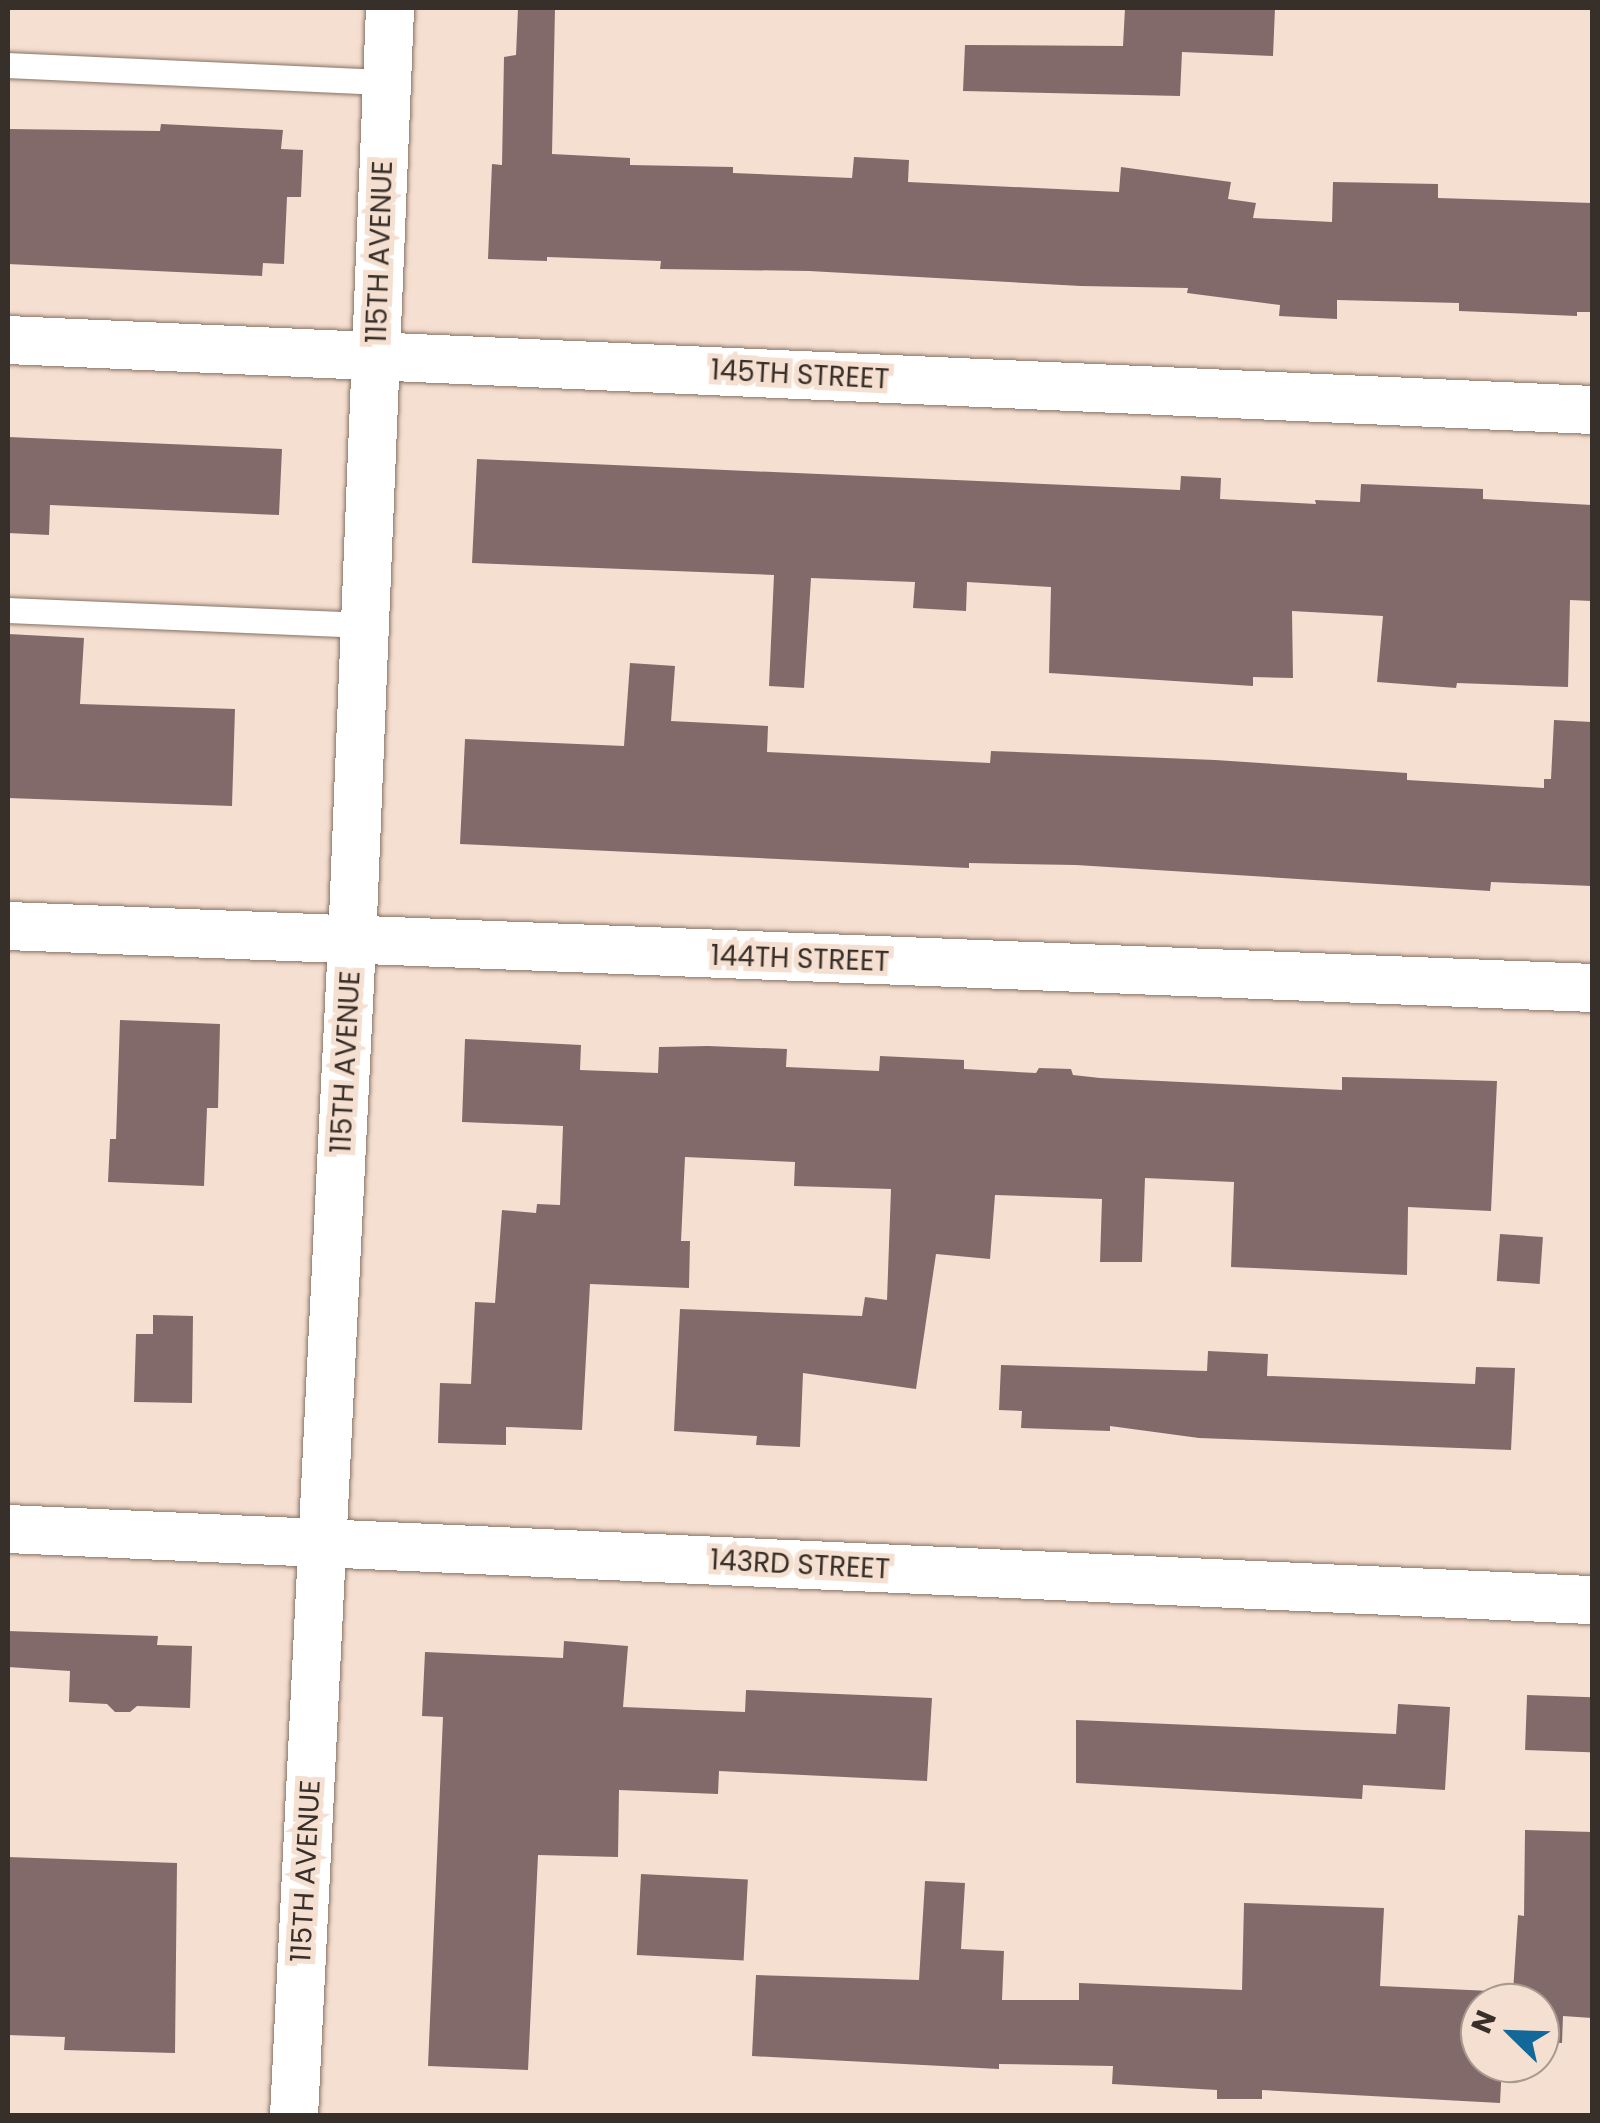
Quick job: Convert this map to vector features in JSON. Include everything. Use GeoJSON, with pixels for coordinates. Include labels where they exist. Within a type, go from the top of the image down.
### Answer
{"type":"FeatureCollection","features":[{"type":"Feature","properties":{"kind":"street","name":"115TH AVENUE"},"geometry":{"type":"LineString","coordinates":[[294,2116],[352,942],[390,8]]}},
{"type":"Feature","properties":{"kind":"street","name":"145TH STREET"},"geometry":{"type":"LineString","coordinates":[[8,340],[1592,410]]}},
{"type":"Feature","properties":{"kind":"street","name":"144TH STREET"},"geometry":{"type":"LineString","coordinates":[[8,926],[1592,988]]}},
{"type":"Feature","properties":{"kind":"street","name":"143RD STREET"},"geometry":{"type":"LineString","coordinates":[[8,1530],[1592,1600]]}},
{"type":"Feature","properties":{"kind":"lane"},"geometry":{"type":"LineString","coordinates":[[8,65],[387,82]]}},
{"type":"Feature","properties":{"kind":"lane"},"geometry":{"type":"LineString","coordinates":[[8,610],[365,625]]}},
{"type":"Feature","properties":{"kind":"building"},"geometry":{"type":"Polygon","coordinates":[[[518,8],[555,8],[552,154],[630,158],[630,165],[733,167],[733,173],[852,178],[854,157],[909,160],[908,182],[1119,192],[1121,167],[1231,182],[1228,199],[1256,203],[1253,218],[1332,222],[1333,182],[1438,184],[1438,198],[1592,203],[1592,312],[1577,312],[1577,316],[1459,311],[1459,303],[1337,300],[1337,319],[1279,316],[1280,305],[1187,293],[1188,288],[809,271],[660,269],[661,261],[488,259],[492,164],[502,165],[504,57],[516,55],[518,8]]]}},
{"type":"Feature","properties":{"kind":"building"},"geometry":{"type":"Polygon","coordinates":[[[1125,8],[1275,8],[1273,56],[1182,52],[1180,96],[963,91],[965,45],[1123,46],[1125,8]]]}},
{"type":"Feature","properties":{"kind":"building"},"geometry":{"type":"Polygon","coordinates":[[[161,124],[283,130],[281,149],[303,150],[301,197],[287,197],[284,264],[263,263],[262,276],[8,264],[8,129],[160,131],[161,124]]]}},
{"type":"Feature","properties":{"kind":"building"},"geometry":{"type":"Polygon","coordinates":[[[8,437],[282,449],[279,515],[50,505],[49,535],[8,533],[8,437]]]}},
{"type":"Feature","properties":{"kind":"building"},"geometry":{"type":"Polygon","coordinates":[[[477,459],[1180,490],[1181,476],[1221,478],[1220,499],[1316,504],[1315,500],[1360,502],[1361,484],[1483,489],[1483,499],[1592,505],[1592,601],[1570,600],[1568,687],[1457,683],[1456,688],[1377,682],[1383,616],[1292,611],[1293,678],[1253,677],[1253,686],[1049,673],[1051,587],[967,582],[966,611],[913,608],[915,582],[811,578],[804,688],[769,686],[774,575],[472,563],[477,459]]]}},
{"type":"Feature","properties":{"kind":"building"},"geometry":{"type":"Polygon","coordinates":[[[8,634],[84,638],[80,704],[235,709],[232,806],[8,798],[8,634]]]}},
{"type":"Feature","properties":{"kind":"building"},"geometry":{"type":"Polygon","coordinates":[[[630,663],[675,666],[671,721],[768,726],[767,752],[990,763],[991,751],[1215,760],[1407,773],[1407,780],[1544,788],[1544,779],[1551,779],[1554,720],[1592,722],[1592,886],[1491,882],[1490,891],[1076,865],[969,863],[969,868],[460,844],[465,739],[624,746],[630,663]]]}},
{"type":"Feature","properties":{"kind":"building"},"geometry":{"type":"Polygon","coordinates":[[[120,1020],[220,1024],[218,1108],[207,1108],[204,1186],[108,1182],[110,1139],[116,1139],[120,1020]]]}},
{"type":"Feature","properties":{"kind":"building"},"geometry":{"type":"Polygon","coordinates":[[[465,1039],[581,1045],[580,1070],[658,1073],[659,1047],[708,1046],[787,1049],[786,1067],[879,1071],[880,1056],[964,1060],[964,1069],[1036,1073],[1039,1068],[1071,1069],[1073,1075],[1100,1078],[1342,1090],[1342,1077],[1497,1081],[1491,1211],[1408,1207],[1407,1275],[1231,1267],[1234,1182],[1145,1178],[1142,1262],[1100,1262],[1102,1199],[995,1195],[990,1259],[936,1254],[916,1389],[803,1373],[800,1447],[756,1445],[757,1436],[674,1431],[680,1309],[862,1316],[865,1297],[887,1300],[891,1189],[794,1186],[795,1162],[685,1157],[681,1241],[690,1241],[689,1288],[590,1284],[582,1430],[506,1427],[506,1445],[438,1443],[440,1383],[471,1384],[475,1302],[495,1303],[502,1210],[536,1213],[537,1204],[560,1205],[563,1126],[462,1122],[465,1039]]]}},
{"type":"Feature","properties":{"kind":"building"},"geometry":{"type":"Polygon","coordinates":[[[1500,1234],[1543,1237],[1540,1284],[1497,1281],[1500,1234]]]}},
{"type":"Feature","properties":{"kind":"building"},"geometry":{"type":"Polygon","coordinates":[[[153,1315],[193,1316],[192,1403],[134,1402],[136,1334],[153,1334],[153,1315]]]}},
{"type":"Feature","properties":{"kind":"building"},"geometry":{"type":"Polygon","coordinates":[[[1208,1351],[1268,1354],[1267,1376],[1475,1384],[1476,1367],[1515,1368],[1511,1450],[1199,1438],[1110,1426],[1110,1431],[1021,1428],[1022,1411],[999,1410],[1001,1365],[1207,1371],[1208,1351]]]}},
{"type":"Feature","properties":{"kind":"building"},"geometry":{"type":"Polygon","coordinates":[[[8,1631],[158,1636],[157,1645],[192,1646],[190,1708],[137,1706],[130,1712],[115,1712],[107,1704],[69,1702],[70,1671],[8,1667],[8,1631]]]}},
{"type":"Feature","properties":{"kind":"building"},"geometry":{"type":"Polygon","coordinates":[[[564,1641],[628,1646],[623,1707],[745,1712],[746,1690],[932,1698],[927,1781],[719,1771],[718,1794],[619,1790],[618,1857],[538,1855],[528,2070],[428,2066],[443,1717],[422,1716],[425,1652],[563,1658],[564,1641]]]}},
{"type":"Feature","properties":{"kind":"building"},"geometry":{"type":"Polygon","coordinates":[[[1527,1695],[1592,1697],[1590,1752],[1525,1750],[1527,1695]]]}},
{"type":"Feature","properties":{"kind":"building"},"geometry":{"type":"Polygon","coordinates":[[[1398,1704],[1450,1707],[1445,1790],[1363,1785],[1362,1799],[1076,1783],[1076,1720],[1396,1734],[1398,1704]]]}},
{"type":"Feature","properties":{"kind":"building"},"geometry":{"type":"Polygon","coordinates":[[[1525,1830],[1592,1832],[1592,2018],[1563,2016],[1562,2043],[1560,1983],[1514,1983],[1518,1915],[1524,1916],[1525,1830]]]}},
{"type":"Feature","properties":{"kind":"building"},"geometry":{"type":"Polygon","coordinates":[[[8,1857],[177,1863],[175,2053],[64,2050],[65,2037],[8,2035],[8,1857]]]}},
{"type":"Feature","properties":{"kind":"building"},"geometry":{"type":"Polygon","coordinates":[[[641,1874],[748,1880],[744,1960],[637,1955],[641,1874]]]}},
{"type":"Feature","properties":{"kind":"building"},"geometry":{"type":"Polygon","coordinates":[[[925,1881],[965,1883],[961,1949],[1004,1951],[1002,2000],[1079,2000],[1079,1983],[1242,1990],[1244,1903],[1384,1908],[1380,1986],[1460,1990],[1460,2083],[1501,2083],[1500,2103],[1262,2090],[1262,2099],[1217,2099],[1217,2090],[1112,2084],[1113,2066],[999,2064],[999,2069],[752,2056],[756,1975],[919,1980],[925,1881]]]}}]}
